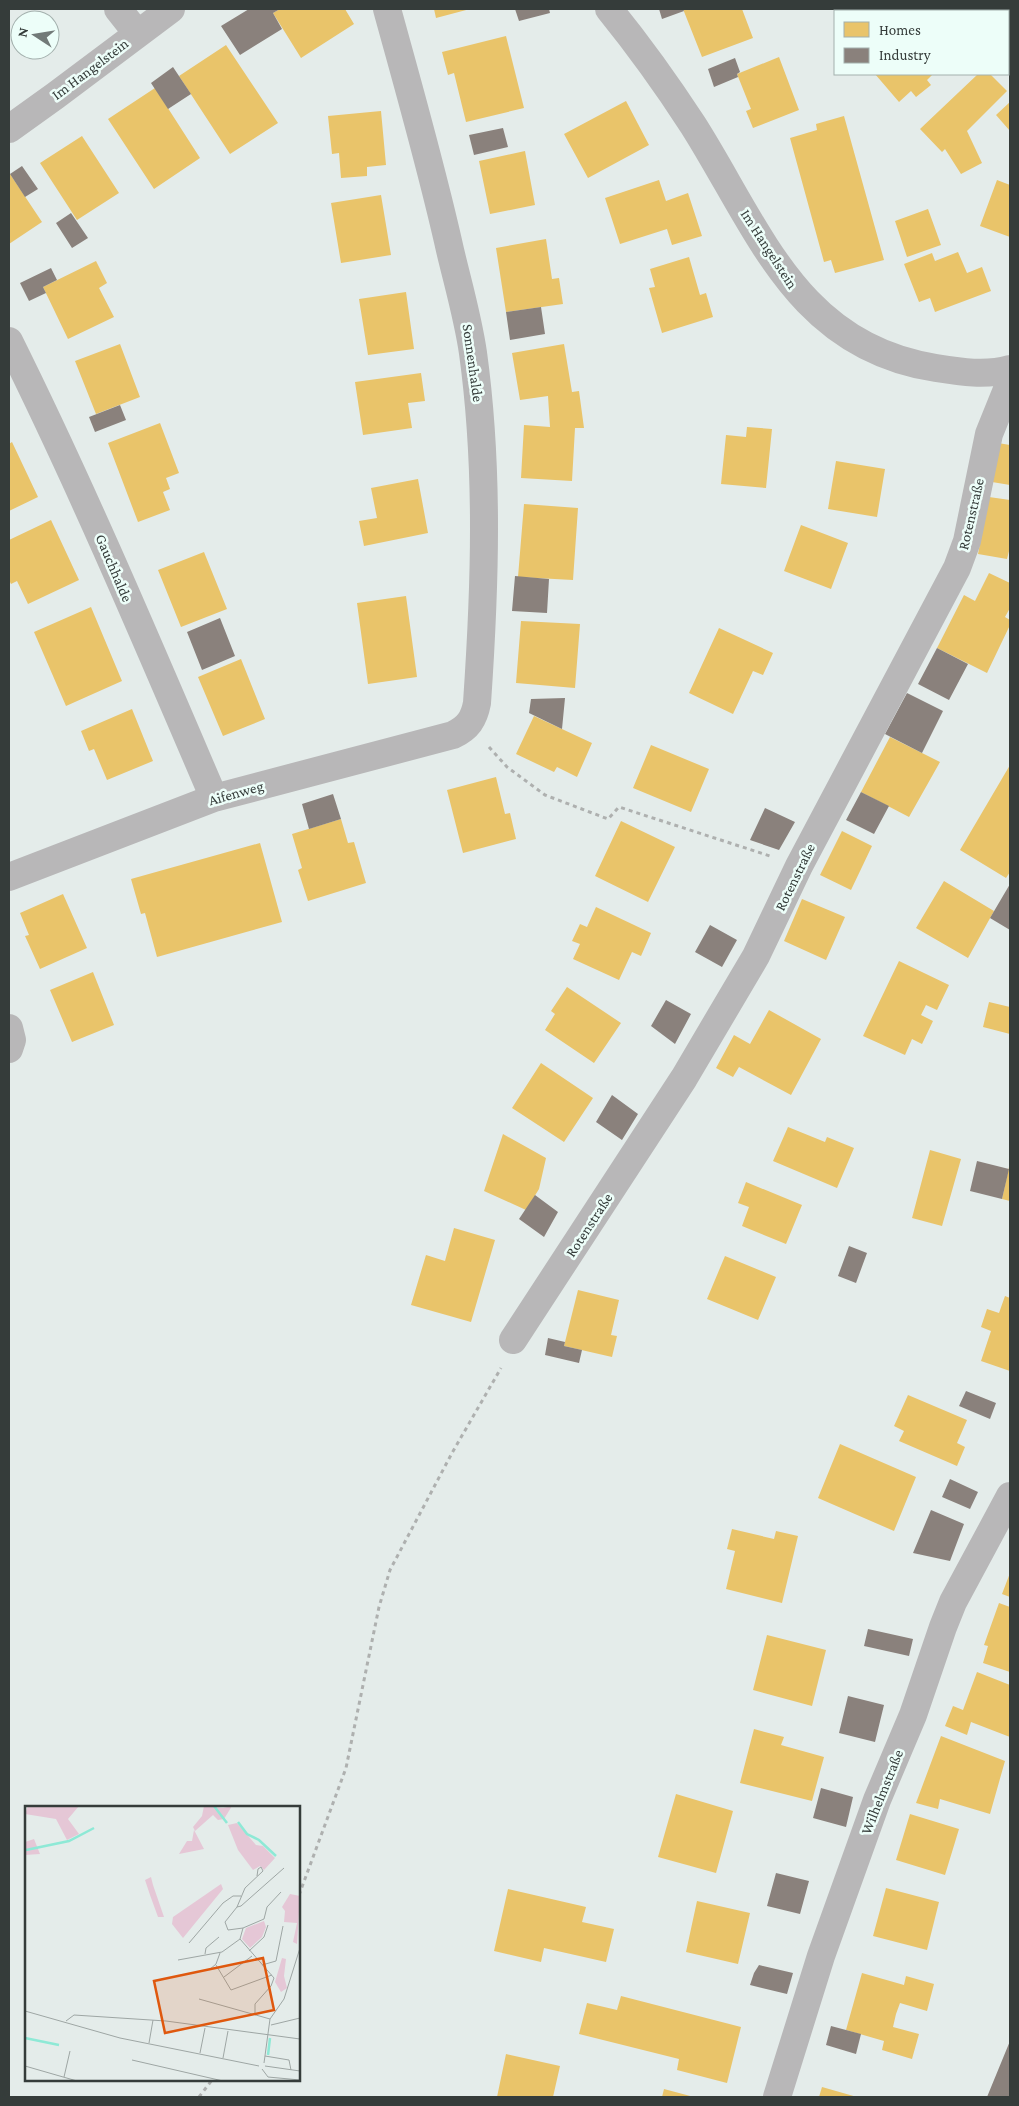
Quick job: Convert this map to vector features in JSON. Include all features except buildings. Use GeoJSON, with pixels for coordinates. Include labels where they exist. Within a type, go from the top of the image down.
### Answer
{"type":"FeatureCollection","features":[{"type":"Feature","properties":{"kind":"street"},"geometry":{"type":"LineString","coordinates":[[118,9],[137,33]]}},
{"type":"Feature","properties":{"kind":"street","name":"Im Hangelstein"},"geometry":{"type":"LineString","coordinates":[[9,128],[171,9]]}},
{"type":"Feature","properties":{"kind":"street","name":"Sonnenhalde"},"geometry":{"type":"LineString","coordinates":[[387,9],[444,220],[467,322],[480,414],[484,494],[483,595],[477,703],[474,716],[468,725]]}},
{"type":"Feature","properties":{"kind":"street","name":"Im Hangelstein"},"geometry":{"type":"LineString","coordinates":[[609,9],[693,124],[761,241],[798,292],[827,322],[865,347],[905,362],[926,367],[973,373],[992,373],[1010,368]]}},
{"type":"Feature","properties":{"kind":"street","name":"Gauchhalde"},"geometry":{"type":"LineString","coordinates":[[9,341],[107,550],[214,798]]}},
{"type":"Feature","properties":{"kind":"street","name":"Rotenstraße"},"geometry":{"type":"LineString","coordinates":[[513,1340],[708,1039],[756,956],[799,866],[957,568],[967,540],[989,434],[1010,382]]}},
{"type":"Feature","properties":{"kind":"street","name":"Aifenweg"},"geometry":{"type":"LineString","coordinates":[[9,877],[214,798],[453,735],[468,725]]}},
{"type":"Feature","properties":{"kind":"street","name":"Wilhelmstraße"},"geometry":{"type":"LineString","coordinates":[[777,2097],[821,1956],[877,1800],[912,1715],[943,1626],[953,1602],[1010,1496]]}},
{"type":"Feature","properties":{"kind":"path"},"geometry":{"type":"LineString","coordinates":[[468,725],[507,766],[550,798],[608,819],[619,807],[799,866]]}},
{"type":"Feature","properties":{"kind":"path"},"geometry":{"type":"LineString","coordinates":[[300,1892],[346,1768],[379,1607],[390,1570],[452,1453],[494,1382],[513,1340]]}},
{"type":"Feature","properties":{"kind":"path"},"geometry":{"type":"LineString","coordinates":[[199,2097],[211,2081]]}}]}
